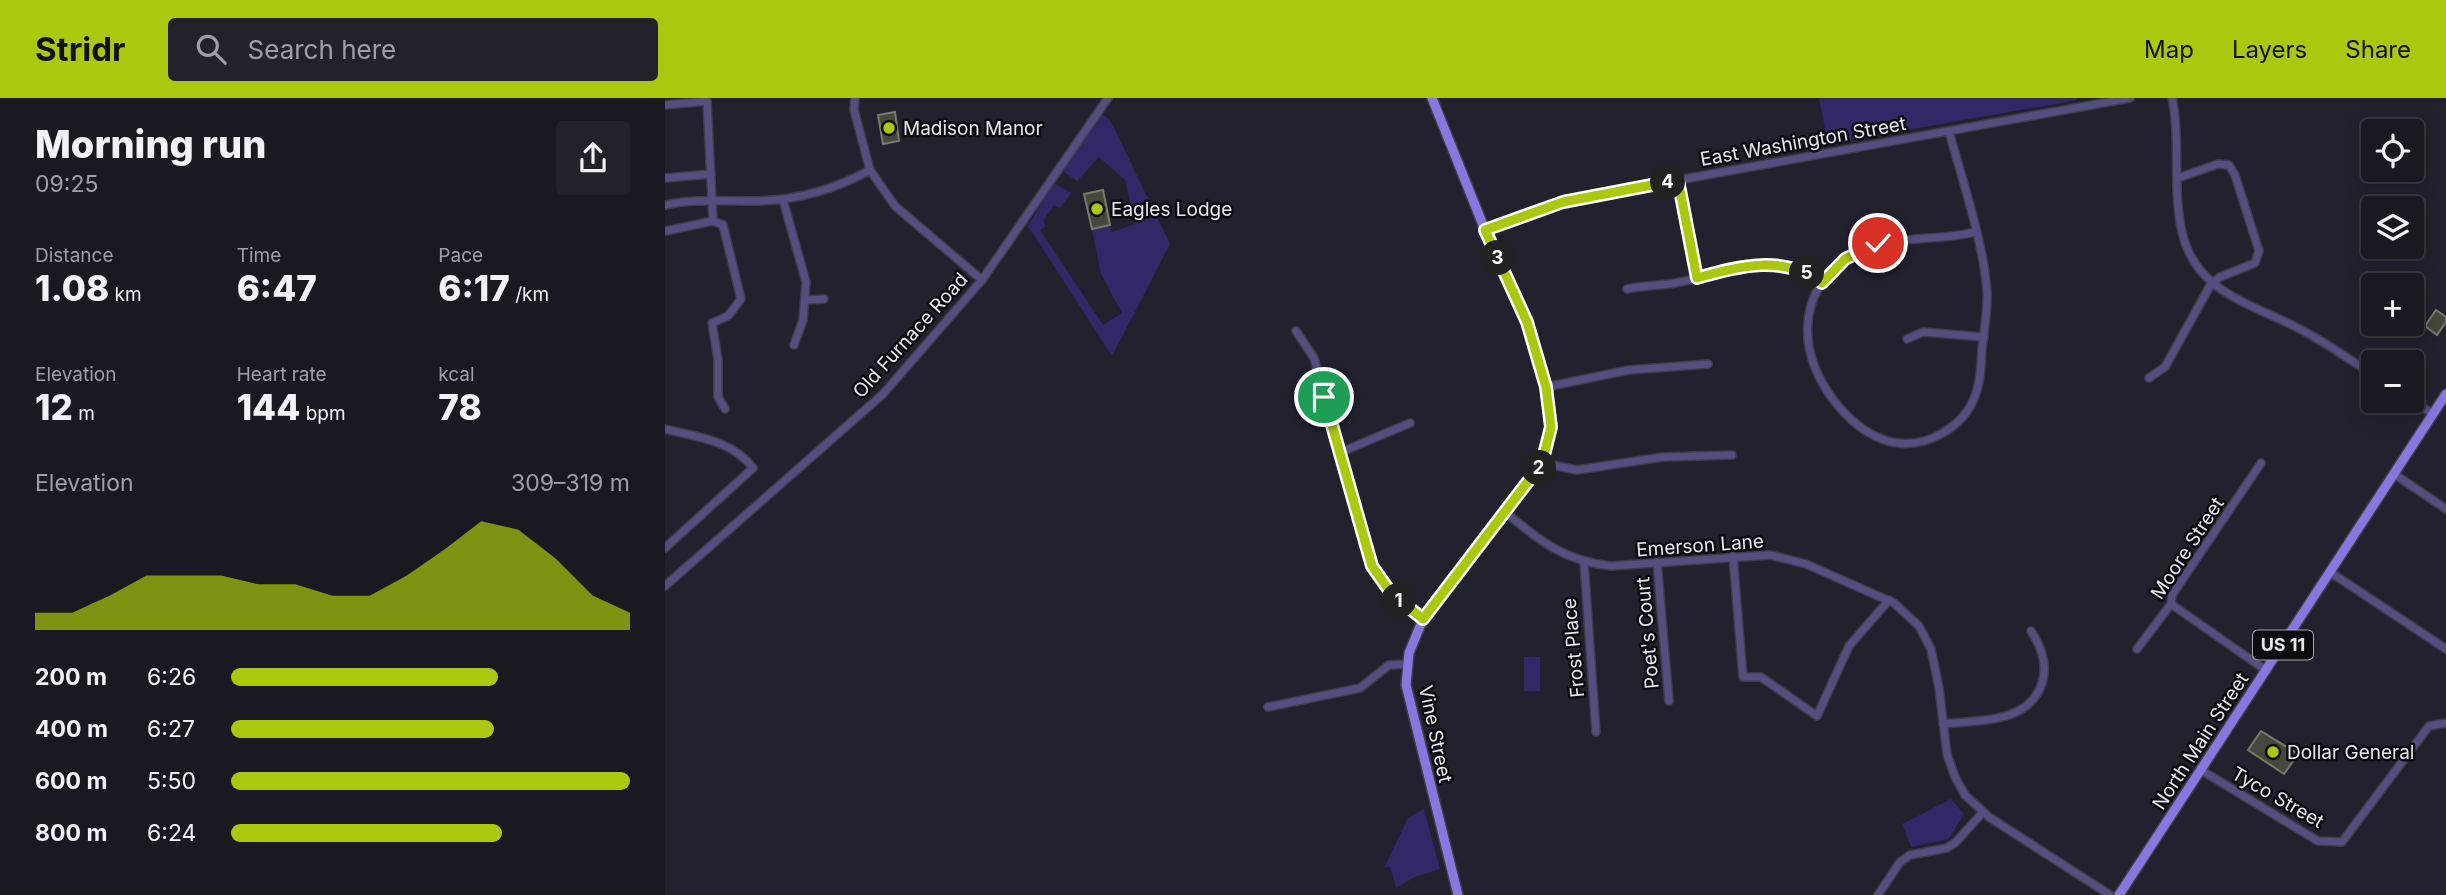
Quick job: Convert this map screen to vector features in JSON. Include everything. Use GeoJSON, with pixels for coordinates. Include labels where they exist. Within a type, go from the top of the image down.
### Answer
{"type":"FeatureCollection","features":[{"type":"Feature","properties":{"kind":"main road","name":"Vine Street"},"geometry":{"type":"LineString","coordinates":[[1433,98],[1485,230],[1527,322],[1546,387],[1551,427],[1542,463],[1423,619],[1409,653],[1406,685],[1458,895]]}},
{"type":"Feature","properties":{"kind":"main road","name":"North Main Street"},"geometry":{"type":"LineString","coordinates":[[2119,895],[2446,394]]}},
{"type":"Feature","properties":{"kind":"street"},"geometry":{"type":"LineString","coordinates":[[855,98],[854,110],[870,170],[895,206],[982,280]]}},
{"type":"Feature","properties":{"kind":"street","name":"Old Furnace Road"},"geometry":{"type":"LineString","coordinates":[[665,586],[883,394],[982,280],[1108,98]]}},
{"type":"Feature","properties":{"kind":"street","name":"East Washington Street"},"geometry":{"type":"LineString","coordinates":[[1485,230],[1563,202],[2130,98]]}},
{"type":"Feature","properties":{"kind":"street"},"geometry":{"type":"LineString","coordinates":[[2172,98],[2180,223],[2193,261],[2211,284],[2241,303],[2297,327],[2361,367]]}},
{"type":"Feature","properties":{"kind":"street"},"geometry":{"type":"LineString","coordinates":[[665,104],[708,101],[713,221]]}},
{"type":"Feature","properties":{"kind":"street"},"geometry":{"type":"LineString","coordinates":[[1949,131],[1975,232],[1986,288],[1979,384],[1962,418],[1944,433],[1921,442],[1901,443],[1880,439],[1851,420],[1823,385],[1813,366],[1807,327],[1813,301],[1822,283],[1845,259],[1867,247],[1890,241],[1938,239],[1975,232]]}},
{"type":"Feature","properties":{"kind":"street"},"geometry":{"type":"LineString","coordinates":[[2149,378],[2165,367],[2211,284],[2220,277],[2255,263],[2257,259],[2258,245],[2235,175],[2229,165],[2218,164],[2178,178]]}},
{"type":"Feature","properties":{"kind":"street"},"geometry":{"type":"LineString","coordinates":[[665,205],[713,200],[783,200],[812,194],[870,170]]}},
{"type":"Feature","properties":{"kind":"street"},"geometry":{"type":"LineString","coordinates":[[665,178],[711,174]]}},
{"type":"Feature","properties":{"kind":"street"},"geometry":{"type":"LineString","coordinates":[[1678,180],[1697,278]]}},
{"type":"Feature","properties":{"kind":"street"},"geometry":{"type":"LineString","coordinates":[[783,200],[806,282],[803,320],[794,345]]}},
{"type":"Feature","properties":{"kind":"street"},"geometry":{"type":"LineString","coordinates":[[665,231],[713,221],[723,225],[741,299],[728,316],[712,323],[718,360],[718,397],[725,410]]}},
{"type":"Feature","properties":{"kind":"street"},"geometry":{"type":"LineString","coordinates":[[1627,289],[1677,283],[1748,266],[1772,264],[1801,271],[1822,283]]}},
{"type":"Feature","properties":{"kind":"street"},"geometry":{"type":"LineString","coordinates":[[805,300],[824,299]]}},
{"type":"Feature","properties":{"kind":"street"},"geometry":{"type":"LineString","coordinates":[[1296,331],[1314,358],[1372,566],[1391,593],[1423,619]]}},
{"type":"Feature","properties":{"kind":"street"},"geometry":{"type":"LineString","coordinates":[[1907,339],[1923,332],[1984,337]]}},
{"type":"Feature","properties":{"kind":"street"},"geometry":{"type":"LineString","coordinates":[[1546,387],[1629,370],[1708,364]]}},
{"type":"Feature","properties":{"kind":"street"},"geometry":{"type":"LineString","coordinates":[[2424,408],[2433,414]]}},
{"type":"Feature","properties":{"kind":"street"},"geometry":{"type":"LineString","coordinates":[[1339,453],[1410,423]]}},
{"type":"Feature","properties":{"kind":"street"},"geometry":{"type":"LineString","coordinates":[[665,429],[727,445],[744,456],[753,468],[665,548]]}},
{"type":"Feature","properties":{"kind":"street"},"geometry":{"type":"LineString","coordinates":[[1542,463],[1577,470],[1663,457],[1733,455]]}},
{"type":"Feature","properties":{"kind":"street","name":"Moore Street"},"geometry":{"type":"LineString","coordinates":[[2137,649],[2171,604],[2172,596],[2262,463]]}},
{"type":"Feature","properties":{"kind":"street"},"geometry":{"type":"LineString","coordinates":[[2394,474],[2446,509]]}},
{"type":"Feature","properties":{"kind":"street","name":"Emerson Lane"},"geometry":{"type":"LineString","coordinates":[[1506,512],[1557,552],[1584,562],[1611,566],[1770,555],[1786,558],[1889,600],[1908,614],[1926,637],[1937,671],[1947,754],[1955,777],[1965,794],[1983,812],[2110,895]]}},
{"type":"Feature","properties":{"kind":"street"},"geometry":{"type":"LineString","coordinates":[[1733,556],[1743,677],[1761,677],[1817,716],[1849,646],[1889,600]]}},
{"type":"Feature","properties":{"kind":"street","name":"Frost Place"},"geometry":{"type":"LineString","coordinates":[[1584,562],[1596,732]]}},
{"type":"Feature","properties":{"kind":"street","name":"Poet's Court"},"geometry":{"type":"LineString","coordinates":[[1657,562],[1669,701]]}},
{"type":"Feature","properties":{"kind":"street"},"geometry":{"type":"LineString","coordinates":[[2330,572],[2446,649]]}},
{"type":"Feature","properties":{"kind":"street"},"geometry":{"type":"LineString","coordinates":[[2171,604],[2267,671]]}},
{"type":"Feature","properties":{"kind":"street"},"geometry":{"type":"LineString","coordinates":[[1943,724],[2007,716],[2023,709],[2033,700],[2042,683],[2045,669],[2041,649],[2031,631]]}},
{"type":"Feature","properties":{"kind":"street"},"geometry":{"type":"LineString","coordinates":[[1268,707],[1360,688],[1389,665],[1408,664]]}},
{"type":"Feature","properties":{"kind":"street","name":"Tyco Street"},"geometry":{"type":"LineString","coordinates":[[2201,770],[2318,841],[2342,842],[2429,726],[2446,723]]}},
{"type":"Feature","properties":{"kind":"street"},"geometry":{"type":"LineString","coordinates":[[1878,895],[1906,857],[1947,848],[1956,842],[1983,812]]}},
{"type":"Feature","properties":{"kind":"shaded area"},"geometry":{"type":"Polygon","coordinates":[[[1819,98],[2077,98],[2077,100],[1828,144],[1819,98]]]}},
{"type":"Feature","properties":{"kind":"shaded area"},"geometry":{"type":"Polygon","coordinates":[[[1099,112],[1109,119],[1170,244],[1112,356],[1028,226],[1054,183],[1071,193],[1060,208],[1054,205],[1043,221],[1046,226],[1040,230],[1103,325],[1122,313],[1101,274],[1092,229],[1110,225],[1112,232],[1135,224],[1125,180],[1099,157],[1077,181],[1063,171],[1099,112]]]}},
{"type":"Feature","properties":{"kind":"shaded area"},"geometry":{"type":"Polygon","coordinates":[[[1524,657],[1540,657],[1540,691],[1524,691],[1524,657]]]}},
{"type":"Feature","properties":{"kind":"shaded area"},"geometry":{"type":"Polygon","coordinates":[[[1951,799],[1964,814],[1949,839],[1911,847],[1902,824],[1951,799]]]}},
{"type":"Feature","properties":{"kind":"shaded area"},"geometry":{"type":"Polygon","coordinates":[[[1424,809],[1440,869],[1415,877],[1396,888],[1390,866],[1384,868],[1408,818],[1424,809]]]}},
{"type":"Feature","properties":{"kind":"building","name":"Madison Manor"},"geometry":{"type":"Polygon","coordinates":[[[895,112],[899,141],[883,144],[878,115],[895,112]]]}},
{"type":"Feature","properties":{"kind":"building","name":"Eagles Lodge"},"geometry":{"type":"Polygon","coordinates":[[[1103,190],[1110,225],[1092,229],[1084,194],[1103,190]]]}},
{"type":"Feature","properties":{"kind":"building"},"geometry":{"type":"Polygon","coordinates":[[[2436,310],[2446,317],[2446,322],[2437,335],[2425,326],[2436,310]]]}},
{"type":"Feature","properties":{"kind":"building","name":"Dollar General"},"geometry":{"type":"Polygon","coordinates":[[[2261,731],[2298,754],[2284,774],[2248,750],[2261,731]]]}},
{"type":"Feature","properties":{"kind":"place","name":"Madison Manor"},"geometry":{"type":"Point","coordinates":[889,128]}},
{"type":"Feature","properties":{"kind":"place","name":"Eagles Lodge"},"geometry":{"type":"Point","coordinates":[1097,209]}},
{"type":"Feature","properties":{"kind":"place","name":"Dollar General"},"geometry":{"type":"Point","coordinates":[2273,752]}},
{"type":"Feature","properties":{"kind":"route"},"geometry":{"type":"LineString","coordinates":[[1324,397],[1372,566],[1386,588],[1423,619],[1542,463],[1551,427],[1546,387],[1527,322],[1485,230],[1547,206],[1678,180],[1697,278],[1721,271],[1772,264],[1801,271],[1822,283],[1832,270],[1853,253],[1878,243]]}}]}
